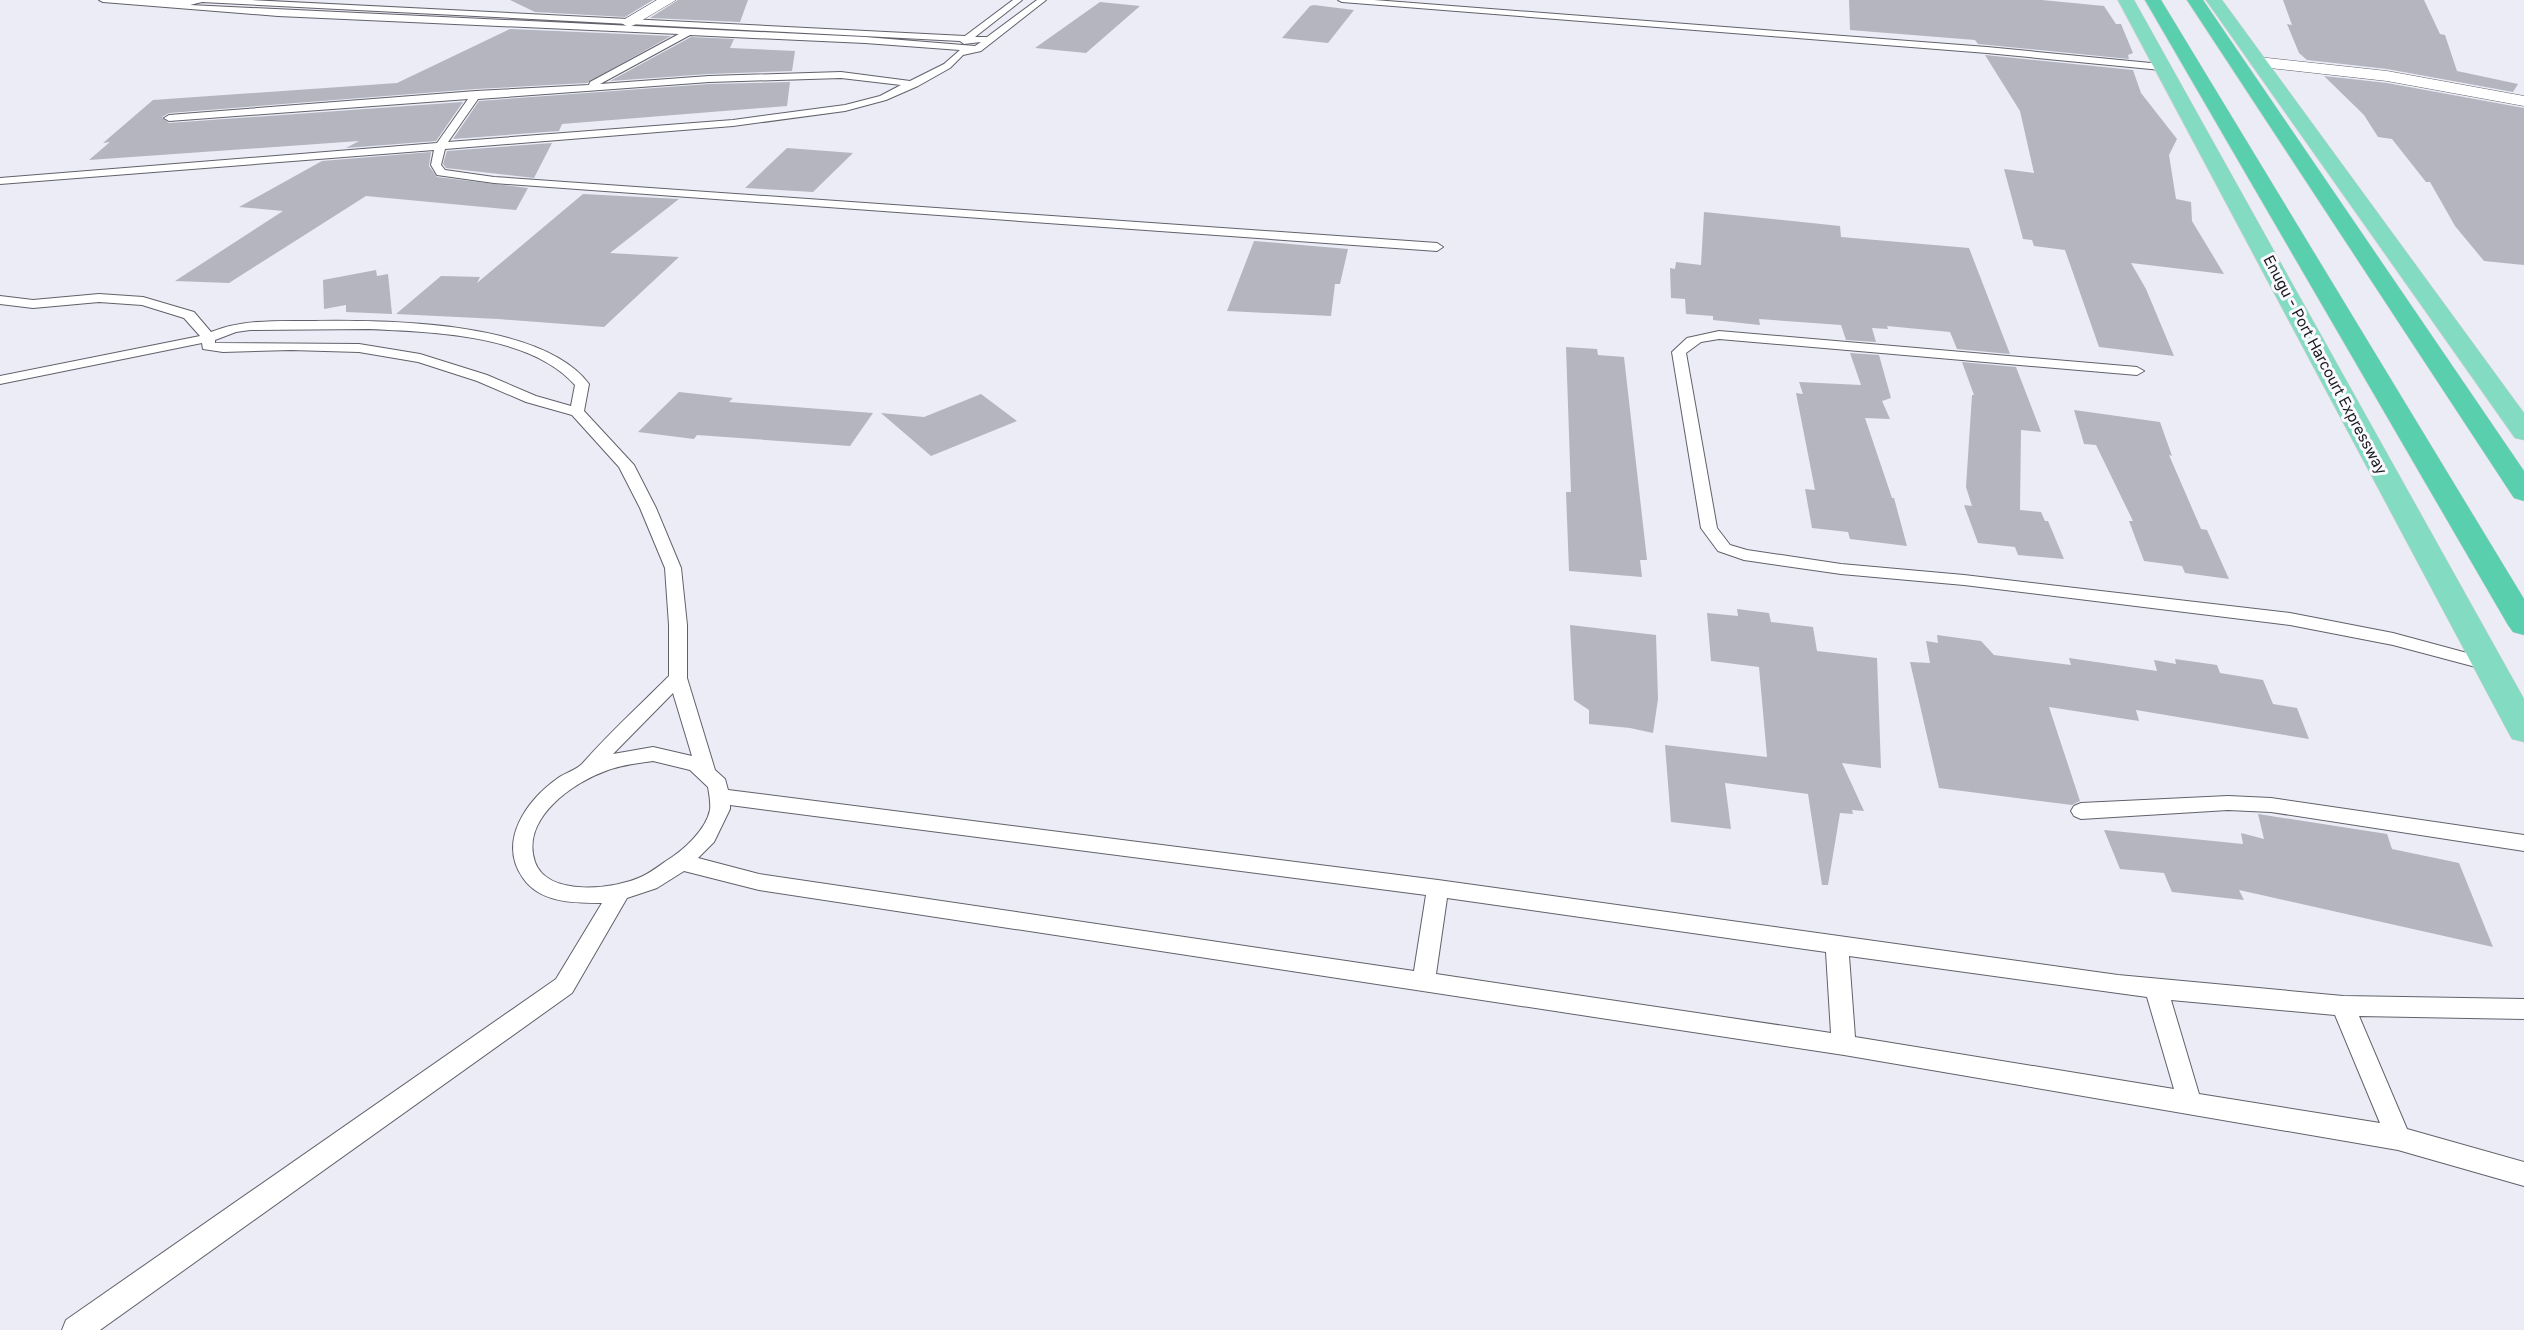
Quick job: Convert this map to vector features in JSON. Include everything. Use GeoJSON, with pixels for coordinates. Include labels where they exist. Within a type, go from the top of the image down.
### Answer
{"type":"FeatureCollection","features":[{"type":"Feature","properties":{"kind":"highway","name":"Enugu - Port Harcourt Expressway"},"geometry":{"type":"LineString","coordinates":[[2154,0],[2524,625]]}},
{"type":"Feature","properties":{"kind":"highway"},"geometry":{"type":"LineString","coordinates":[[2195,0],[2524,492]]}},
{"type":"Feature","properties":{"kind":"main road","name":"Enugu - Port Harcourt Expressway"},"geometry":{"type":"LineString","coordinates":[[2126,0],[2153,58],[2524,730]]}},
{"type":"Feature","properties":{"kind":"main road"},"geometry":{"type":"LineString","coordinates":[[2214,0],[2524,432]]}},
{"type":"Feature","properties":{"kind":"street"},"geometry":{"type":"LineString","coordinates":[[628,22],[668,0]]}},
{"type":"Feature","properties":{"kind":"street"},"geometry":{"type":"LineString","coordinates":[[2258,62],[2387,76],[2524,101]]}},
{"type":"Feature","properties":{"kind":"lane"},"geometry":{"type":"LineString","coordinates":[[103,0],[181,4],[202,0],[991,40]]}},
{"type":"Feature","properties":{"kind":"lane"},"geometry":{"type":"LineString","coordinates":[[0,181],[440,147],[783,117],[845,108],[883,98],[947,66],[967,38],[1018,0]]}},
{"type":"Feature","properties":{"kind":"lane"},"geometry":{"type":"LineString","coordinates":[[181,4],[187,7],[278,13],[688,32],[958,50],[978,49],[1042,0]]}},
{"type":"Feature","properties":{"kind":"lane"},"geometry":{"type":"LineString","coordinates":[[1342,0],[1987,50],[2153,58]]}},
{"type":"Feature","properties":{"kind":"lane"},"geometry":{"type":"LineString","coordinates":[[1434,0],[2040,45]]}},
{"type":"Feature","properties":{"kind":"lane"},"geometry":{"type":"LineString","coordinates":[[588,86],[688,32]]}},
{"type":"Feature","properties":{"kind":"lane"},"geometry":{"type":"LineString","coordinates":[[169,118],[476,94],[709,79],[841,75],[915,84]]}},
{"type":"Feature","properties":{"kind":"lane"},"geometry":{"type":"LineString","coordinates":[[476,94],[440,147],[436,165],[441,172],[459,176],[1437,247]]}},
{"type":"Feature","properties":{"kind":"lane"},"geometry":{"type":"LineString","coordinates":[[0,300],[33,304],[99,298],[142,301],[189,315],[209,338],[208,346],[359,348],[420,358],[482,378],[531,399],[577,412],[626,465],[648,508],[673,568],[678,625],[678,678],[706,770],[721,796],[720,812],[713,829],[701,847],[684,863],[653,881],[619,893],[584,897],[554,891],[532,878],[522,859],[522,836],[535,811],[556,789],[585,771],[607,762],[653,754],[692,761],[706,770]]}},
{"type":"Feature","properties":{"kind":"lane"},"geometry":{"type":"LineString","coordinates":[[0,380],[209,338],[233,328],[388,325],[498,341],[538,354],[566,368],[582,384],[577,412]]}},
{"type":"Feature","properties":{"kind":"lane"},"geometry":{"type":"LineString","coordinates":[[2137,371],[1719,335],[1696,338],[1685,344],[1679,352],[1709,528],[1724,548],[1744,555],[1841,569],[1964,579],[2290,619],[2393,639],[2487,664]]}},
{"type":"Feature","properties":{"kind":"lane"},"geometry":{"type":"LineString","coordinates":[[585,771],[678,678]]}},
{"type":"Feature","properties":{"kind":"lane"},"geometry":{"type":"LineString","coordinates":[[721,796],[1438,888],[1836,946],[2156,989],[2343,1006],[2524,1009]]}},
{"type":"Feature","properties":{"kind":"lane"},"geometry":{"type":"LineString","coordinates":[[2081,812],[2228,802],[2271,805],[2524,843]]}},
{"type":"Feature","properties":{"kind":"lane"},"geometry":{"type":"LineString","coordinates":[[684,863],[759,882],[1844,1045],[2398,1138],[2524,1174]]}},
{"type":"Feature","properties":{"kind":"lane"},"geometry":{"type":"LineString","coordinates":[[1423,982],[1438,888]]}},
{"type":"Feature","properties":{"kind":"lane"},"geometry":{"type":"LineString","coordinates":[[76,1330],[564,986],[619,893]]}},
{"type":"Feature","properties":{"kind":"lane"},"geometry":{"type":"LineString","coordinates":[[1836,946],[1844,1045]]}},
{"type":"Feature","properties":{"kind":"lane"},"geometry":{"type":"LineString","coordinates":[[2156,989],[2190,1103]]}},
{"type":"Feature","properties":{"kind":"lane"},"geometry":{"type":"LineString","coordinates":[[2343,1006],[2398,1138]]}},
{"type":"Feature","properties":{"kind":"building"},"geometry":{"type":"Polygon","coordinates":[[[510,0],[653,0],[625,17],[535,12],[510,0]]]}},
{"type":"Feature","properties":{"kind":"building"},"geometry":{"type":"Polygon","coordinates":[[[678,0],[748,0],[740,22],[650,18],[678,0]]]}},
{"type":"Feature","properties":{"kind":"building"},"geometry":{"type":"Polygon","coordinates":[[[1849,0],[2042,0],[2104,6],[2116,24],[2121,24],[2133,53],[2128,55],[2129,59],[1978,44],[1975,40],[1850,30],[1849,0]]]}},
{"type":"Feature","properties":{"kind":"building"},"geometry":{"type":"Polygon","coordinates":[[[2283,0],[2424,0],[2440,34],[2445,35],[2457,71],[2518,84],[2513,92],[2387,69],[2307,60],[2299,53],[2287,24],[2292,25],[2283,0]]]}},
{"type":"Feature","properties":{"kind":"building"},"geometry":{"type":"Polygon","coordinates":[[[1100,2],[1140,6],[1086,53],[1035,48],[1100,2]]]}},
{"type":"Feature","properties":{"kind":"building"},"geometry":{"type":"Polygon","coordinates":[[[1310,6],[1354,10],[1328,43],[1282,38],[1310,6]]]}},
{"type":"Feature","properties":{"kind":"building"},"geometry":{"type":"Polygon","coordinates":[[[510,29],[671,36],[587,83],[476,89],[169,113],[162,117],[169,123],[463,102],[436,141],[346,148],[359,141],[89,160],[110,142],[103,143],[153,100],[397,83],[510,29]]]}},
{"type":"Feature","properties":{"kind":"building"},"geometry":{"type":"Polygon","coordinates":[[[691,37],[734,39],[730,48],[795,51],[792,71],[610,81],[691,37]]]}},
{"type":"Feature","properties":{"kind":"building"},"geometry":{"type":"Polygon","coordinates":[[[1985,55],[2133,70],[2141,93],[2177,139],[2169,155],[2176,199],[2191,202],[2192,221],[2224,274],[2131,263],[2146,289],[2174,356],[2099,347],[2065,250],[2034,246],[2032,240],[2023,239],[2004,169],[2034,173],[2020,111],[1985,55]]]}},
{"type":"Feature","properties":{"kind":"building"},"geometry":{"type":"Polygon","coordinates":[[[2324,76],[2387,83],[2524,108],[2524,265],[2484,261],[2455,226],[2430,182],[2426,182],[2392,139],[2378,137],[2364,115],[2324,76]]]}},
{"type":"Feature","properties":{"kind":"building"},"geometry":{"type":"Polygon","coordinates":[[[790,82],[787,106],[562,124],[559,131],[453,139],[479,101],[709,84],[790,82]]]}},
{"type":"Feature","properties":{"kind":"building"},"geometry":{"type":"Polygon","coordinates":[[[552,143],[534,178],[446,168],[443,164],[447,151],[552,143]]]}},
{"type":"Feature","properties":{"kind":"building"},"geometry":{"type":"Polygon","coordinates":[[[787,148],[853,153],[813,192],[745,188],[787,148]]]}},
{"type":"Feature","properties":{"kind":"building"},"geometry":{"type":"Polygon","coordinates":[[[431,152],[429,166],[437,177],[528,188],[516,210],[366,196],[229,283],[175,281],[283,211],[239,207],[322,161],[431,152]]]}},
{"type":"Feature","properties":{"kind":"building"},"geometry":{"type":"Polygon","coordinates":[[[583,194],[679,199],[610,253],[679,257],[604,327],[396,314],[441,276],[480,277],[477,283],[583,194]]]}},
{"type":"Feature","properties":{"kind":"building"},"geometry":{"type":"Polygon","coordinates":[[[1704,212],[1840,226],[1841,237],[1969,248],[2010,354],[1957,349],[1950,332],[1887,326],[1888,329],[1872,328],[1876,342],[1846,340],[1841,325],[1759,319],[1760,325],[1713,320],[1713,316],[1686,314],[1685,299],[1671,298],[1670,268],[1675,269],[1676,262],[1701,265],[1704,212]]]}},
{"type":"Feature","properties":{"kind":"building"},"geometry":{"type":"Polygon","coordinates":[[[1254,241],[1348,249],[1340,284],[1335,284],[1331,316],[1227,311],[1254,241]]]}},
{"type":"Feature","properties":{"kind":"building"},"geometry":{"type":"Polygon","coordinates":[[[376,270],[377,276],[388,274],[392,314],[346,312],[346,305],[324,309],[323,280],[376,270]]]}},
{"type":"Feature","properties":{"kind":"building"},"geometry":{"type":"Polygon","coordinates":[[[1566,347],[1597,349],[1598,355],[1624,357],[1647,560],[1640,560],[1642,577],[1569,571],[1566,492],[1571,492],[1566,347]]]}},
{"type":"Feature","properties":{"kind":"building"},"geometry":{"type":"Polygon","coordinates":[[[1850,353],[1879,355],[1891,398],[1882,401],[1890,419],[1865,418],[1892,498],[1894,498],[1907,546],[1850,539],[1848,532],[1812,528],[1805,489],[1815,490],[1796,393],[1803,394],[1799,382],[1861,385],[1850,353]]]}},
{"type":"Feature","properties":{"kind":"building"},"geometry":{"type":"Polygon","coordinates":[[[1962,362],[2016,367],[2041,432],[2021,430],[2020,510],[2041,512],[2045,521],[2048,521],[2064,559],[2018,555],[2015,547],[1978,543],[1964,505],[1972,506],[1966,487],[1972,395],[1974,395],[1962,362]]]}},
{"type":"Feature","properties":{"kind":"building"},"geometry":{"type":"Polygon","coordinates":[[[679,392],[733,398],[729,402],[873,413],[850,446],[697,435],[694,439],[638,432],[679,392]]]}},
{"type":"Feature","properties":{"kind":"building"},"geometry":{"type":"Polygon","coordinates":[[[981,394],[1017,421],[931,456],[881,413],[924,417],[981,394]]]}},
{"type":"Feature","properties":{"kind":"building"},"geometry":{"type":"Polygon","coordinates":[[[2074,410],[2160,422],[2172,456],[2169,455],[2201,529],[2207,530],[2229,579],[2185,573],[2182,566],[2144,561],[2129,521],[2133,521],[2096,445],[2084,444],[2074,410]]]}},
{"type":"Feature","properties":{"kind":"building"},"geometry":{"type":"Polygon","coordinates":[[[1737,609],[1769,613],[1771,622],[1813,627],[1817,651],[1877,658],[1881,768],[1842,763],[1864,811],[1852,810],[1853,814],[1840,813],[1828,885],[1822,885],[1808,794],[1725,783],[1731,829],[1671,822],[1665,745],[1767,757],[1759,667],[1711,661],[1707,613],[1738,616],[1737,609]]]}},
{"type":"Feature","properties":{"kind":"building"},"geometry":{"type":"Polygon","coordinates":[[[1570,625],[1656,635],[1658,699],[1653,733],[1589,724],[1589,710],[1574,700],[1570,625]]]}},
{"type":"Feature","properties":{"kind":"building"},"geometry":{"type":"Polygon","coordinates":[[[1937,635],[1981,641],[1994,655],[2071,665],[2069,658],[2157,671],[2154,660],[2176,664],[2175,659],[2217,665],[2220,673],[2263,680],[2273,704],[2297,708],[2309,739],[2136,710],[2139,721],[2049,707],[2080,801],[2072,805],[1939,788],[1910,662],[1930,663],[1926,641],[1938,643],[1937,635]]]}},
{"type":"Feature","properties":{"kind":"building"},"geometry":{"type":"Polygon","coordinates":[[[2258,814],[2387,834],[2392,849],[2459,863],[2493,947],[2239,890],[2244,900],[2172,892],[2164,873],[2120,869],[2104,830],[2243,844],[2241,833],[2264,839],[2258,814]]]}}]}
